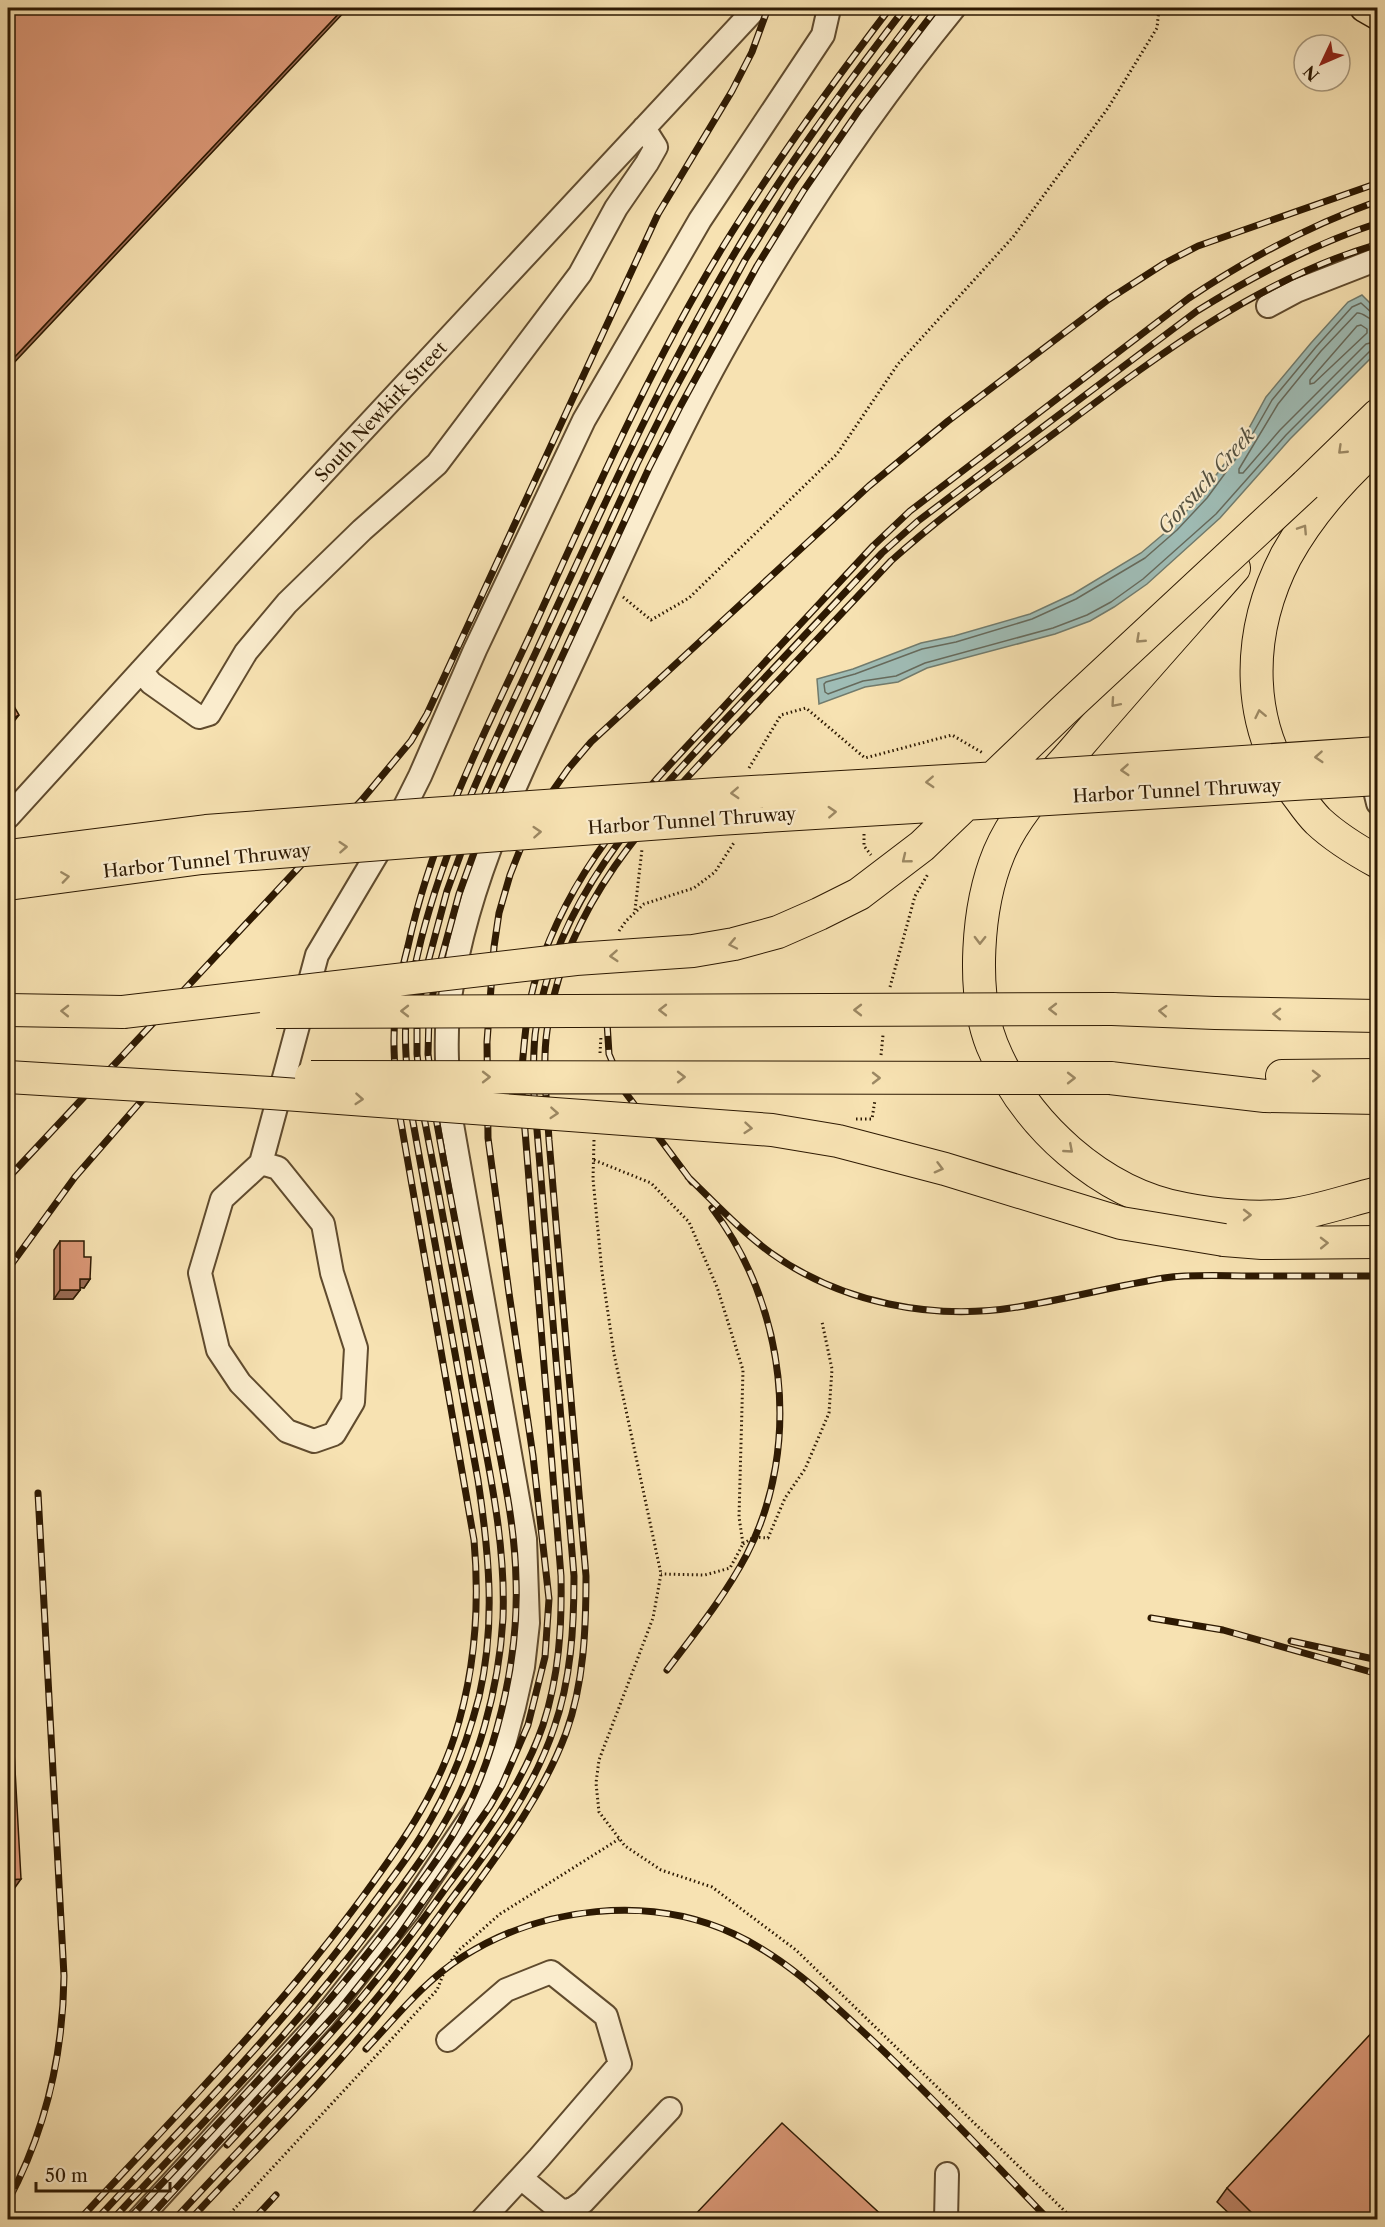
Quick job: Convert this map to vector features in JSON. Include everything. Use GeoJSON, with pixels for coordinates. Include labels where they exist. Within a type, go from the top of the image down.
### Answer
{"type":"FeatureCollection","features":[{"type":"Feature","properties":{"kind":"highway"},"geometry":{"type":"LineString","coordinates":[[123,1012],[576,959],[693,951],[734,944],[778,932],[819,915],[859,894],[922,846],[1377,416]]}},
{"type":"Feature","properties":{"kind":"highway"},"geometry":{"type":"LineString","coordinates":[[1377,445],[1352,469],[1307,524],[1287,556],[1272,587],[1262,624],[1257,660],[1256,699],[1264,735],[1278,767],[1317,820],[1347,845],[1377,876]]}},
{"type":"Feature","properties":{"kind":"highway"},"geometry":{"type":"LineString","coordinates":[[1306,485],[1014,822],[999,853],[989,882],[980,933],[980,970],[985,1016],[992,1045],[1014,1088],[1037,1119],[1064,1146],[1090,1168],[1125,1189],[1155,1202],[1225,1215],[1287,1215],[1377,1193]]}},
{"type":"Feature","properties":{"kind":"highway","name":"Harbor Tunnel Thruway"},"geometry":{"type":"LineString","coordinates":[[8,856],[206,831],[430,814],[1377,753]]}},
{"type":"Feature","properties":{"kind":"highway","name":"Harbor Tunnel Thruway"},"geometry":{"type":"LineString","coordinates":[[8,884],[202,858],[433,840],[741,817],[1377,779]]}},
{"type":"Feature","properties":{"kind":"highway"},"geometry":{"type":"LineString","coordinates":[[1347,845],[1377,862]]}},
{"type":"Feature","properties":{"kind":"highway"},"geometry":{"type":"LineString","coordinates":[[8,1010],[123,1012],[1112,1009],[1377,1016]]}},
{"type":"Feature","properties":{"kind":"highway"},"geometry":{"type":"LineString","coordinates":[[8,1077],[1110,1078],[1377,1075]]}},
{"type":"Feature","properties":{"kind":"highway"},"geometry":{"type":"LineString","coordinates":[[8,1077],[283,1094],[772,1130],[838,1141],[945,1169],[1121,1222],[1224,1240],[1262,1243],[1377,1242]]}},
{"type":"Feature","properties":{"kind":"highway"},"geometry":{"type":"LineString","coordinates":[[1110,1078],[1265,1096],[1377,1098]]}},
{"type":"Feature","properties":{"kind":"main road"},"geometry":{"type":"LineString","coordinates":[[1364,8],[1377,16]]}},
{"type":"Feature","properties":{"kind":"street","name":"South Newkirk Street"},"geometry":{"type":"LineString","coordinates":[[8,817],[756,8]]}},
{"type":"Feature","properties":{"kind":"street"},"geometry":{"type":"LineString","coordinates":[[261,1163],[278,1168],[323,1224],[332,1273],[356,1348],[353,1402],[334,1434],[314,1441],[287,1431],[240,1383],[218,1350],[200,1273],[222,1198],[261,1163],[317,955],[402,812],[420,776],[475,650],[584,420],[700,220],[823,35],[828,8]]}},
{"type":"Feature","properties":{"kind":"street"},"geometry":{"type":"LineString","coordinates":[[138,2220],[324,2018],[408,1911],[483,1799],[501,1755],[523,1666],[528,1580],[525,1539],[450,1113],[446,1054],[448,1017],[452,984],[468,918],[495,833],[676,441],[727,342],[816,197],[870,118],[954,8]]}},
{"type":"Feature","properties":{"kind":"street"},"geometry":{"type":"LineString","coordinates":[[141,671],[151,683],[199,717],[209,714],[246,652],[287,603],[362,530],[437,464],[580,274],[616,208],[656,147],[644,128]]}},
{"type":"Feature","properties":{"kind":"street"},"geometry":{"type":"LineString","coordinates":[[1268,306],[1296,291],[1377,259]]}},
{"type":"Feature","properties":{"kind":"street"},"geometry":{"type":"LineString","coordinates":[[1377,765],[1374,771],[1377,803]]}},
{"type":"Feature","properties":{"kind":"street"},"geometry":{"type":"LineString","coordinates":[[448,2040],[506,1990],[552,1972],[606,2016],[620,2064],[482,2220]]}},
{"type":"Feature","properties":{"kind":"street"},"geometry":{"type":"LineString","coordinates":[[521,2178],[560,2210],[570,2211],[583,2202],[670,2109]]}},
{"type":"Feature","properties":{"kind":"street"},"geometry":{"type":"LineString","coordinates":[[946,2220],[947,2174]]}},
{"type":"Feature","properties":{"kind":"path"},"geometry":{"type":"LineString","coordinates":[[608,585],[651,620],[689,598],[837,454],[898,364],[1013,237],[1108,108],[1157,28],[1159,8]]}},
{"type":"Feature","properties":{"kind":"path"},"geometry":{"type":"LineString","coordinates":[[747,771],[781,715],[806,708],[865,758],[952,735],[989,757]]}},
{"type":"Feature","properties":{"kind":"path"},"geometry":{"type":"LineString","coordinates":[[613,939],[626,921],[644,904],[694,888],[715,872],[735,843],[736,833]]}},
{"type":"Feature","properties":{"kind":"path"},"geometry":{"type":"LineString","coordinates":[[635,912],[642,849]]}},
{"type":"Feature","properties":{"kind":"path"},"geometry":{"type":"LineString","coordinates":[[889,992],[915,896],[929,871]]}},
{"type":"Feature","properties":{"kind":"path"},"geometry":{"type":"LineString","coordinates":[[880,1061],[885,1027]]}},
{"type":"Feature","properties":{"kind":"path"},"geometry":{"type":"LineString","coordinates":[[599,1064],[602,1029]]}},
{"type":"Feature","properties":{"kind":"path"},"geometry":{"type":"LineString","coordinates":[[850,1119],[872,1119],[875,1096]]}},
{"type":"Feature","properties":{"kind":"path"},"geometry":{"type":"LineString","coordinates":[[595,1134],[593,1179],[602,1272],[614,1354],[661,1574],[653,1618],[599,1760],[596,1784],[599,1812],[625,1846],[661,1870],[712,1887],[796,1950],[1074,2220]]}},
{"type":"Feature","properties":{"kind":"path"},"geometry":{"type":"LineString","coordinates":[[594,1160],[651,1183],[689,1222],[717,1287],[743,1370],[740,1517],[743,1544]]}},
{"type":"Feature","properties":{"kind":"path"},"geometry":{"type":"LineString","coordinates":[[661,1574],[705,1575],[730,1568],[743,1544],[754,1537],[768,1538],[785,1498],[805,1469],[829,1413],[832,1369],[822,1322]]}},
{"type":"Feature","properties":{"kind":"path"},"geometry":{"type":"LineString","coordinates":[[224,2220],[437,1990],[445,1970],[458,1951],[500,1914],[619,1839]]}},
{"type":"Feature","properties":{"kind":"water","name":"Gorsuch Creek"},"geometry":{"type":"Polygon","coordinates":[[[1362,295],[1377,310],[1377,352],[1290,439],[1220,518],[1147,584],[1090,621],[1055,634],[927,668],[898,682],[865,687],[819,704],[817,679],[853,669],[921,643],[1030,614],[1073,594],[1141,553],[1173,526],[1202,494],[1243,439],[1266,397],[1348,302],[1362,295]]]}},
{"type":"Feature","properties":{"kind":"building"},"geometry":{"type":"Polygon","coordinates":[[[8,8],[344,8],[8,364],[8,8]]]}},
{"type":"Feature","properties":{"kind":"building"},"geometry":{"type":"Polygon","coordinates":[[[8,696],[19,715],[8,721],[8,696]]]}},
{"type":"Feature","properties":{"kind":"building"},"geometry":{"type":"Polygon","coordinates":[[[60,1241],[84,1241],[84,1257],[91,1257],[90,1279],[80,1279],[80,1290],[60,1290],[60,1241]]]}},
{"type":"Feature","properties":{"kind":"building"},"geometry":{"type":"Polygon","coordinates":[[[8,1643],[10,1683],[8,1683],[8,1643]]]}},
{"type":"Feature","properties":{"kind":"building"},"geometry":{"type":"Polygon","coordinates":[[[8,1715],[12,1715],[21,1879],[8,1880],[8,1715]]]}},
{"type":"Feature","properties":{"kind":"building"},"geometry":{"type":"Polygon","coordinates":[[[1377,2027],[1377,2220],[1259,2220],[1227,2188],[1377,2027]]]}},
{"type":"Feature","properties":{"kind":"building"},"geometry":{"type":"Polygon","coordinates":[[[782,2123],[887,2220],[690,2220],[782,2123]]]}},
{"type":"Feature","properties":{"kind":"railway"},"geometry":{"type":"LineString","coordinates":[[8,1178],[361,801],[411,741],[427,714],[658,214],[732,91],[752,52],[768,8]]}},
{"type":"Feature","properties":{"kind":"railway"},"geometry":{"type":"LineString","coordinates":[[79,2220],[262,2021],[331,1938],[377,1877],[415,1820],[437,1780],[454,1738],[467,1689],[474,1640],[476,1615],[474,1540],[399,1111],[394,1053],[398,991],[419,903],[447,820],[481,739],[602,477],[672,336],[697,290],[763,184],[825,95],[890,8]]}},
{"type":"Feature","properties":{"kind":"railway"},"geometry":{"type":"LineString","coordinates":[[96,2220],[236,2070],[335,1954],[424,1831],[439,1805],[465,1744],[479,1697],[488,1643],[488,1561],[478,1480],[411,1111],[406,1054],[406,1019],[421,940],[446,859],[477,780],[659,392],[707,301],[773,192],[837,98],[905,8]]}},
{"type":"Feature","properties":{"kind":"railway"},"geometry":{"type":"LineString","coordinates":[[112,2220],[288,2030],[354,1950],[435,1838],[455,1803],[476,1753],[485,1726],[501,1645],[502,1560],[490,1474],[423,1112],[417,1054],[417,1017],[423,981],[447,891],[472,823],[637,464],[669,400],[745,260],[793,183],[849,103],[921,8]]}},
{"type":"Feature","properties":{"kind":"railway"},"geometry":{"type":"LineString","coordinates":[[128,2220],[267,2071],[366,1955],[434,1865],[469,1805],[481,1775],[502,1711],[509,1677],[516,1611],[515,1558],[503,1471],[435,1112],[428,1054],[429,1017],[435,982],[459,894],[483,828],[649,468],[681,405],[757,266],[804,190],[859,110],[937,8]]}},
{"type":"Feature","properties":{"kind":"railway"},"geometry":{"type":"LineString","coordinates":[[147,2220],[341,2008],[398,1937],[490,1806],[502,1785],[528,1725],[545,1657],[549,1599],[533,1456],[488,1138],[487,1042],[494,947],[499,913],[510,875],[525,837],[545,802],[568,769],[591,742],[869,486],[948,421],[1109,299],[1165,263],[1198,246],[1378,183]]}},
{"type":"Feature","properties":{"kind":"railway"},"geometry":{"type":"LineString","coordinates":[[227,2145],[351,2010],[399,1951],[489,1828],[525,1768],[543,1725],[556,1670],[561,1614],[561,1576],[521,1081],[530,1000],[537,974],[552,934],[590,864],[613,832],[663,772],[873,546],[910,511],[1189,298],[1280,243],[1378,201]]}},
{"type":"Feature","properties":{"kind":"railway"},"geometry":{"type":"LineString","coordinates":[[174,2220],[327,2056],[405,1962],[482,1858],[523,1796],[545,1751],[560,1710],[570,1653],[574,1576],[533,1082],[535,1035],[546,981],[562,938],[582,898],[607,859],[663,788],[882,553],[918,521],[1197,311],[1285,261],[1378,223]]}},
{"type":"Feature","properties":{"kind":"railway"},"geometry":{"type":"LineString","coordinates":[[190,2220],[339,2060],[415,1969],[490,1866],[532,1802],[556,1757],[572,1714],[583,1656],[586,1576],[549,1140],[545,1058],[547,1031],[557,984],[573,939],[595,898],[620,859],[679,786],[891,561],[931,527],[1131,376],[1209,323],[1290,278],[1333,259],[1378,244]]}},
{"type":"Feature","properties":{"kind":"railway"},"geometry":{"type":"LineString","coordinates":[[607,1022],[609,1054],[625,1092],[692,1182]]}},
{"type":"Feature","properties":{"kind":"railway"},"geometry":{"type":"LineString","coordinates":[[8,1269],[75,1177],[143,1099]]}},
{"type":"Feature","properties":{"kind":"railway"},"geometry":{"type":"LineString","coordinates":[[688,1177],[749,1236],[798,1270],[858,1296],[921,1309],[953,1312],[1018,1307],[1175,1277],[1378,1276]]}},
{"type":"Feature","properties":{"kind":"railway"},"geometry":{"type":"LineString","coordinates":[[667,1670],[699,1628],[747,1554],[765,1512],[775,1467],[780,1422],[778,1376],[770,1331],[756,1287],[737,1246],[712,1208]]}},
{"type":"Feature","properties":{"kind":"railway"},"geometry":{"type":"LineString","coordinates":[[8,2201],[33,2147],[50,2092],[63,2006],[64,1976],[38,1493]]}},
{"type":"Feature","properties":{"kind":"railway"},"geometry":{"type":"LineString","coordinates":[[1151,1618],[1223,1630],[1378,1674]]}},
{"type":"Feature","properties":{"kind":"railway"},"geometry":{"type":"LineString","coordinates":[[1291,1641],[1378,1660]]}},
{"type":"Feature","properties":{"kind":"railway"},"geometry":{"type":"LineString","coordinates":[[366,2049],[436,1976],[464,1956],[495,1939],[527,1926],[561,1917],[632,1910],[701,1921],[754,1944],[791,1969],[825,1997],[918,2085],[1049,2220]]}},
{"type":"Feature","properties":{"kind":"railway"},"geometry":{"type":"LineString","coordinates":[[253,2220],[276,2195]]}}]}
